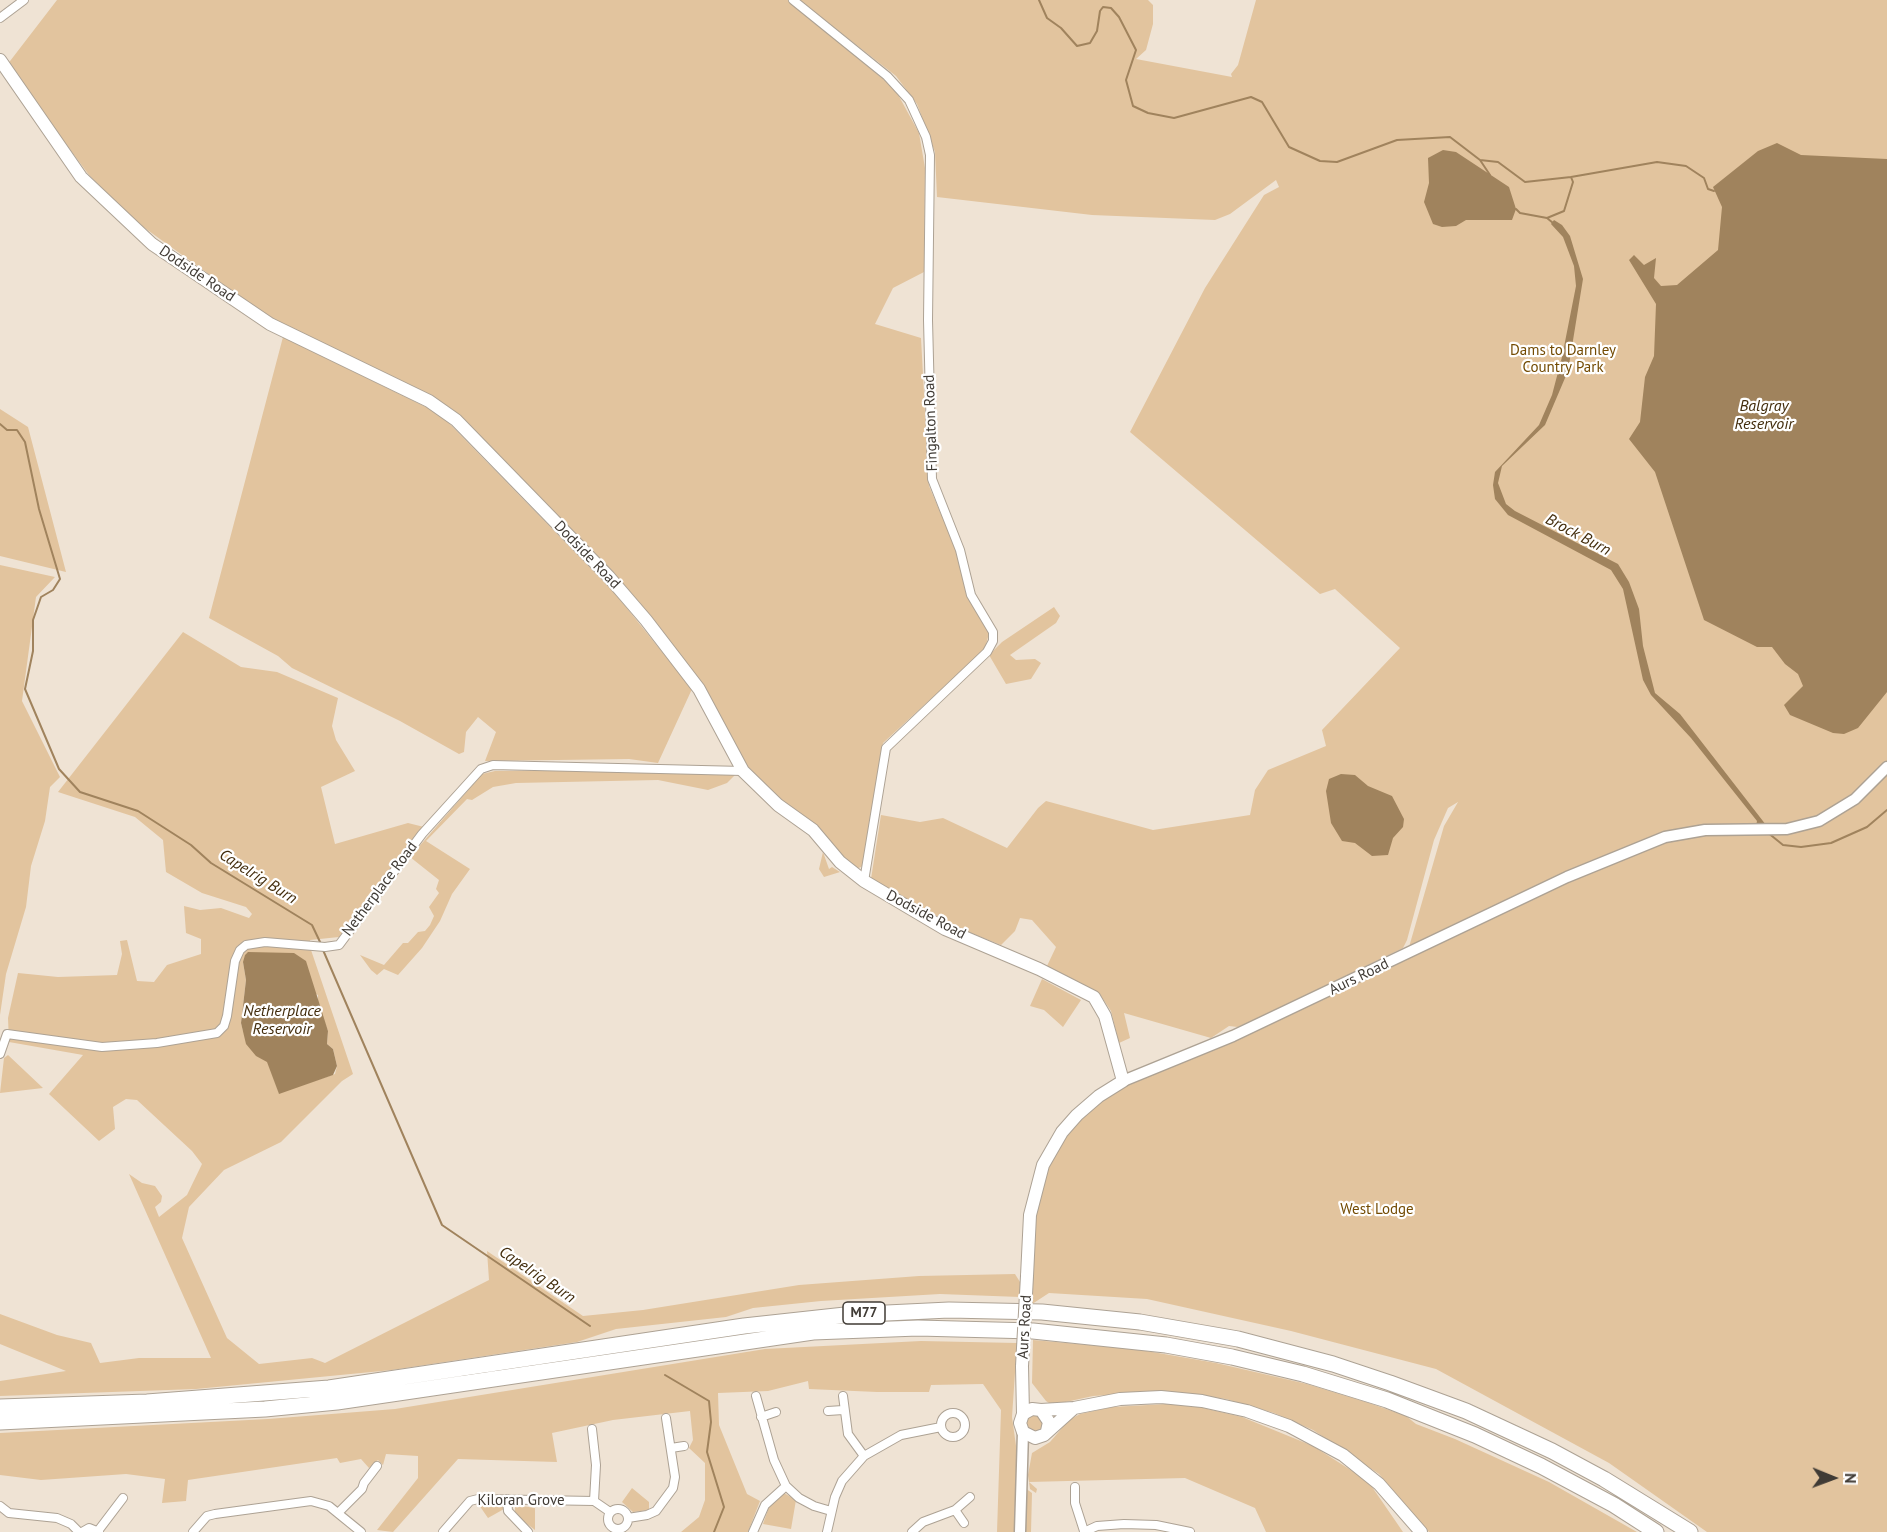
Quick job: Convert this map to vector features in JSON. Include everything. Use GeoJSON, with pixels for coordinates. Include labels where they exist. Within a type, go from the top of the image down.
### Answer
{"type":"FeatureCollection","features":[{"type":"Feature","properties":{"kind":"highway","name":"M77"},"geometry":{"type":"LineString","coordinates":[[0,1407],[147,1402],[329,1388],[744,1326],[845,1315],[949,1310],[1042,1312],[1140,1322],[1238,1339],[1380,1379],[1466,1411],[1552,1451],[1604,1479],[1690,1532]]}},
{"type":"Feature","properties":{"kind":"highway","name":"M77"},"geometry":{"type":"LineString","coordinates":[[0,1422],[265,1409],[337,1402],[813,1332],[918,1328],[1033,1331],[1146,1342],[1221,1355],[1303,1374],[1387,1400],[1475,1435],[1541,1466],[1614,1505],[1656,1532]]}},
{"type":"Feature","properties":{"kind":"main road","name":"Dodside Road"},"geometry":{"type":"LineString","coordinates":[[0,60],[81,177],[152,244],[270,324],[429,401],[456,420],[609,577],[646,620],[699,689],[743,771],[778,806],[813,830],[840,862],[864,881],[945,929],[1028,964],[1094,997],[1105,1016],[1123,1081]]}},
{"type":"Feature","properties":{"kind":"main road","name":"Aurs Road"},"geometry":{"type":"LineString","coordinates":[[1023,1414],[1022,1366],[1030,1215],[1043,1165],[1062,1132],[1077,1115],[1099,1096],[1123,1081]]}},
{"type":"Feature","properties":{"kind":"main road","name":"Aurs Road"},"geometry":{"type":"LineString","coordinates":[[1022,1366],[1027,1392],[1039,1410]]}},
{"type":"Feature","properties":{"kind":"main road"},"geometry":{"type":"LineString","coordinates":[[1074,1408],[1044,1434],[1030,1438],[1023,1432],[1020,1423],[1023,1414],[1039,1410],[1074,1408],[1126,1398],[1173,1398],[1224,1406],[1269,1419],[1327,1445],[1357,1465],[1387,1492],[1421,1532]]}},
{"type":"Feature","properties":{"kind":"main road"},"geometry":{"type":"LineString","coordinates":[[1039,1410],[1049,1422],[1044,1434]]}},
{"type":"Feature","properties":{"kind":"street"},"geometry":{"type":"LineString","coordinates":[[0,18],[24,0]]}},
{"type":"Feature","properties":{"kind":"street","name":"Fingalton Road"},"geometry":{"type":"LineString","coordinates":[[793,0],[887,76],[909,100],[926,137],[930,155],[928,320],[932,479],[960,550],[972,595],[993,632],[993,641],[987,652],[886,748],[864,881]]}},
{"type":"Feature","properties":{"kind":"street","name":"Netherplace Road"},"geometry":{"type":"LineString","coordinates":[[0,1054],[7,1034],[102,1047],[165,1042],[217,1033],[224,1026],[227,1016],[235,961],[240,950],[246,945],[265,942],[325,947],[339,945],[422,834],[481,769],[493,765],[743,771]]}},
{"type":"Feature","properties":{"kind":"street","name":"Aurs Road"},"geometry":{"type":"LineString","coordinates":[[1123,1081],[1233,1036],[1616,856],[1665,837],[1705,830],[1778,830],[1807,825],[1838,811],[1868,787],[1887,767]]}},
{"type":"Feature","properties":{"kind":"street"},"geometry":{"type":"LineString","coordinates":[[756,1396],[774,1460],[786,1486],[799,1498],[831,1511]]}},
{"type":"Feature","properties":{"kind":"street"},"geometry":{"type":"LineString","coordinates":[[843,1396],[843,1410],[848,1434],[864,1456]]}},
{"type":"Feature","properties":{"kind":"street"},"geometry":{"type":"LineString","coordinates":[[828,1411],[843,1410]]}},
{"type":"Feature","properties":{"kind":"street"},"geometry":{"type":"LineString","coordinates":[[762,1417],[776,1412]]}},
{"type":"Feature","properties":{"kind":"street"},"geometry":{"type":"LineString","coordinates":[[628,1518],[647,1515],[667,1499],[675,1477],[666,1418]]}},
{"type":"Feature","properties":{"kind":"street"},"geometry":{"type":"LineString","coordinates":[[827,1532],[831,1511],[842,1482],[864,1456],[901,1435],[941,1427]]}},
{"type":"Feature","properties":{"kind":"street"},"geometry":{"type":"LineString","coordinates":[[592,1429],[596,1474],[594,1501],[610,1512]]}},
{"type":"Feature","properties":{"kind":"street"},"geometry":{"type":"LineString","coordinates":[[1020,1532],[1023,1432]]}},
{"type":"Feature","properties":{"kind":"street"},"geometry":{"type":"LineString","coordinates":[[1021,1464],[1044,1434]]}},
{"type":"Feature","properties":{"kind":"street"},"geometry":{"type":"LineString","coordinates":[[671,1448],[684,1446]]}},
{"type":"Feature","properties":{"kind":"street"},"geometry":{"type":"LineString","coordinates":[[339,1512],[362,1490],[377,1466]]}},
{"type":"Feature","properties":{"kind":"street"},"geometry":{"type":"LineString","coordinates":[[363,1467],[371,1474]]}},
{"type":"Feature","properties":{"kind":"street"},"geometry":{"type":"LineString","coordinates":[[596,1474],[608,1474]]}},
{"type":"Feature","properties":{"kind":"street"},"geometry":{"type":"LineString","coordinates":[[753,1532],[765,1505],[786,1486]]}},
{"type":"Feature","properties":{"kind":"street"},"geometry":{"type":"LineString","coordinates":[[1075,1487],[1075,1503],[1084,1531],[1097,1526],[1124,1524],[1156,1525],[1190,1532]]}},
{"type":"Feature","properties":{"kind":"street"},"geometry":{"type":"LineString","coordinates":[[912,1532],[930,1518],[955,1510],[970,1497]]}},
{"type":"Feature","properties":{"kind":"street"},"geometry":{"type":"LineString","coordinates":[[0,1506],[9,1513],[57,1518],[71,1524],[80,1532],[89,1528],[98,1531],[123,1498]]}},
{"type":"Feature","properties":{"kind":"street","name":"Kiloran Grove"},"geometry":{"type":"LineString","coordinates":[[443,1532],[470,1501],[478,1498],[594,1501]]}},
{"type":"Feature","properties":{"kind":"street"},"geometry":{"type":"LineString","coordinates":[[507,1499],[508,1511],[528,1532]]}},
{"type":"Feature","properties":{"kind":"street"},"geometry":{"type":"LineString","coordinates":[[193,1532],[207,1516],[223,1512],[311,1502],[329,1506],[361,1532]]}},
{"type":"Feature","properties":{"kind":"street"},"geometry":{"type":"LineString","coordinates":[[610,1512],[620,1509],[628,1518]]}},
{"type":"Feature","properties":{"kind":"street"},"geometry":{"type":"LineString","coordinates":[[955,1510],[964,1523]]}},
{"type":"Feature","properties":{"kind":"street"},"geometry":{"type":"LineString","coordinates":[[610,1512],[608,1521],[614,1528],[624,1527],[628,1518]]}},
{"type":"Feature","properties":{"kind":"green space"},"geometry":{"type":"Polygon","coordinates":[[[57,0],[788,0],[895,89],[919,133],[925,168],[924,272],[893,288],[875,324],[921,338],[929,486],[955,547],[970,598],[989,633],[985,649],[883,743],[865,863],[861,867],[856,869],[769,795],[743,764],[698,681],[640,603],[452,409],[422,392],[278,324],[135,221],[89,175],[7,65],[57,0]]]}},
{"type":"Feature","properties":{"kind":"green space","name":"Dams to Darnley Country Park"},"geometry":{"type":"Polygon","coordinates":[[[799,0],[1148,0],[1153,5],[1153,24],[1146,50],[1136,59],[1232,77],[1231,74],[1238,65],[1256,0],[1887,0],[1887,1532],[1707,1532],[1609,1463],[1436,1369],[1291,1331],[1147,1299],[1049,1293],[1026,1308],[1034,1195],[1050,1152],[1077,1115],[1104,1092],[1168,1060],[1372,971],[1409,947],[1444,826],[1458,802],[1448,808],[1434,840],[1403,948],[1238,1027],[1229,1026],[1211,1038],[1124,1013],[1130,1038],[1119,1043],[1111,1011],[1101,996],[1047,966],[1056,947],[1032,920],[1020,918],[1015,931],[1001,945],[958,928],[871,879],[881,815],[920,822],[943,818],[1007,848],[1046,801],[1153,830],[1250,815],[1255,790],[1268,770],[1326,746],[1322,730],[1400,648],[1335,589],[1320,594],[1130,432],[1205,288],[1264,195],[1279,187],[1276,180],[1230,214],[1215,220],[1092,215],[937,197],[935,152],[917,104],[896,76],[799,0]]]}},
{"type":"Feature","properties":{"kind":"green space"},"geometry":{"type":"Polygon","coordinates":[[[283,337],[440,414],[613,591],[692,689],[658,763],[629,759],[485,761],[496,732],[478,717],[466,732],[464,752],[459,754],[400,721],[292,668],[278,656],[209,618],[283,337]]]}},
{"type":"Feature","properties":{"kind":"green space"},"geometry":{"type":"Polygon","coordinates":[[[0,409],[28,427],[66,572],[0,556],[0,409]]]}},
{"type":"Feature","properties":{"kind":"green space"},"geometry":{"type":"Polygon","coordinates":[[[0,565],[55,577],[36,597],[22,701],[60,777],[50,787],[45,821],[31,866],[26,907],[6,974],[0,1015],[0,565]]]}},
{"type":"Feature","properties":{"kind":"green space"},"geometry":{"type":"Polygon","coordinates":[[[1054,607],[1060,616],[1056,623],[1010,655],[1016,660],[1035,659],[1041,663],[1031,679],[1006,684],[989,655],[1002,642],[1054,607]]]}},
{"type":"Feature","properties":{"kind":"green space"},"geometry":{"type":"Polygon","coordinates":[[[183,632],[241,667],[277,672],[338,698],[332,726],[336,740],[355,771],[321,787],[335,844],[408,823],[424,827],[339,937],[310,940],[311,950],[353,1074],[342,1081],[281,1142],[224,1170],[189,1207],[182,1238],[227,1338],[259,1364],[312,1358],[325,1363],[489,1280],[487,1251],[583,1316],[643,1310],[799,1285],[919,1276],[1015,1274],[1020,1282],[1020,1297],[940,1294],[821,1301],[753,1308],[726,1317],[616,1329],[577,1342],[392,1370],[196,1389],[0,1396],[0,1381],[66,1371],[0,1344],[0,1314],[57,1335],[91,1343],[100,1363],[139,1358],[211,1358],[129,1174],[142,1183],[155,1186],[162,1196],[161,1202],[155,1207],[159,1217],[187,1195],[202,1164],[192,1151],[137,1100],[126,1099],[113,1107],[115,1129],[99,1141],[49,1094],[83,1055],[9,1042],[8,1018],[18,973],[58,977],[117,975],[122,954],[120,941],[127,940],[137,981],[154,982],[167,965],[201,954],[201,939],[186,933],[184,906],[200,910],[221,908],[249,918],[252,914],[246,907],[202,893],[166,872],[163,840],[135,817],[58,792],[183,632]],[[243,962],[246,980],[241,1023],[243,1031],[268,1062],[279,1093],[335,1074],[337,1066],[333,1049],[327,1044],[328,1031],[318,1005],[318,995],[243,962]]]}},
{"type":"Feature","properties":{"kind":"green space"},"geometry":{"type":"Polygon","coordinates":[[[627,770],[735,775],[727,783],[708,790],[658,780],[516,783],[493,787],[472,800],[467,799],[426,841],[470,869],[452,894],[440,921],[422,948],[398,975],[384,969],[377,975],[371,970],[360,955],[384,965],[403,943],[408,943],[418,932],[425,931],[430,925],[434,916],[429,907],[439,893],[436,889],[439,880],[410,857],[482,774],[495,771],[627,770]]]}},
{"type":"Feature","properties":{"kind":"green space"},"geometry":{"type":"Polygon","coordinates":[[[823,852],[829,869],[832,867],[840,872],[824,877],[819,869],[823,852]]]}},
{"type":"Feature","properties":{"kind":"green space"},"geometry":{"type":"Polygon","coordinates":[[[1042,979],[1081,1000],[1063,1027],[1044,1010],[1030,1006],[1042,979]]]}},
{"type":"Feature","properties":{"kind":"green space"},"geometry":{"type":"Polygon","coordinates":[[[8,1055],[43,1088],[0,1093],[4,1058],[8,1055]]]}},
{"type":"Feature","properties":{"kind":"green space"},"geometry":{"type":"Polygon","coordinates":[[[1033,1340],[1135,1349],[1216,1363],[1307,1384],[1369,1403],[1406,1416],[1416,1424],[1455,1439],[1549,1482],[1637,1532],[1429,1532],[1379,1474],[1313,1430],[1274,1413],[1226,1399],[1166,1391],[1093,1396],[1052,1405],[1032,1383],[1033,1340]]]}},
{"type":"Feature","properties":{"kind":"green space"},"geometry":{"type":"Polygon","coordinates":[[[921,1341],[1017,1343],[1012,1417],[1017,1453],[1015,1532],[997,1532],[1001,1410],[983,1384],[931,1385],[929,1392],[877,1392],[809,1389],[808,1381],[768,1391],[718,1393],[719,1425],[747,1494],[760,1501],[748,1532],[681,1532],[699,1517],[705,1500],[705,1463],[689,1448],[693,1440],[690,1411],[613,1420],[552,1433],[557,1462],[458,1459],[393,1532],[377,1530],[418,1478],[418,1456],[386,1454],[383,1465],[378,1460],[369,1468],[361,1459],[340,1463],[337,1458],[188,1480],[186,1501],[162,1503],[165,1479],[126,1474],[41,1480],[0,1475],[0,1433],[268,1419],[395,1409],[765,1349],[921,1341]]]}},
{"type":"Feature","properties":{"kind":"green space"},"geometry":{"type":"Polygon","coordinates":[[[1166,1404],[1199,1407],[1242,1417],[1313,1446],[1368,1481],[1403,1532],[1266,1532],[1255,1508],[1185,1478],[1029,1482],[1032,1453],[1050,1442],[1069,1420],[1080,1414],[1112,1407],[1166,1404]]]}},
{"type":"Feature","properties":{"kind":"green space"},"geometry":{"type":"Polygon","coordinates":[[[1035,1415],[1041,1417],[1043,1423],[1041,1429],[1035,1431],[1029,1429],[1027,1423],[1029,1417],[1035,1415]]]}},
{"type":"Feature","properties":{"kind":"green space"},"geometry":{"type":"Polygon","coordinates":[[[1029,1482],[1037,1489],[1036,1493],[1030,1489],[1029,1482]]]}},
{"type":"Feature","properties":{"kind":"green space"},"geometry":{"type":"Polygon","coordinates":[[[632,1488],[649,1502],[649,1510],[633,1512],[622,1502],[632,1488]]]}},
{"type":"Feature","properties":{"kind":"green space"},"geometry":{"type":"Polygon","coordinates":[[[1025,1488],[1032,1493],[1031,1532],[1025,1532],[1025,1488]]]}},
{"type":"Feature","properties":{"kind":"green space"},"geometry":{"type":"Polygon","coordinates":[[[784,1493],[796,1500],[791,1529],[763,1524],[769,1507],[784,1493]]]}},
{"type":"Feature","properties":{"kind":"green space"},"geometry":{"type":"Polygon","coordinates":[[[479,1505],[504,1506],[504,1509],[488,1518],[479,1505]]]}},
{"type":"Feature","properties":{"kind":"green space"},"geometry":{"type":"Polygon","coordinates":[[[515,1505],[535,1508],[535,1530],[515,1515],[515,1505]]]}},
{"type":"Feature","properties":{"kind":"water","name":"Balgray Reservoir"},"geometry":{"type":"Polygon","coordinates":[[[1777,143],[1801,155],[1887,159],[1887,692],[1858,728],[1844,734],[1833,733],[1790,715],[1784,705],[1803,686],[1798,674],[1785,664],[1772,647],[1757,647],[1704,620],[1655,472],[1629,439],[1640,422],[1645,377],[1654,356],[1656,304],[1629,260],[1634,255],[1644,265],[1656,258],[1654,278],[1661,286],[1677,285],[1718,250],[1722,207],[1713,187],[1758,151],[1777,143]]]}},
{"type":"Feature","properties":{"kind":"water"},"geometry":{"type":"Polygon","coordinates":[[[1443,150],[1456,152],[1509,187],[1516,209],[1512,220],[1466,220],[1456,226],[1442,227],[1433,224],[1424,202],[1429,183],[1428,158],[1443,150]]]}},
{"type":"Feature","properties":{"kind":"water"},"geometry":{"type":"Polygon","coordinates":[[[1554,220],[1562,225],[1570,236],[1583,279],[1568,371],[1545,425],[1502,466],[1498,483],[1506,504],[1515,511],[1618,564],[1629,582],[1639,609],[1643,646],[1655,693],[1680,714],[1766,825],[1756,826],[1757,821],[1691,738],[1651,695],[1643,680],[1623,589],[1611,570],[1508,515],[1495,499],[1493,485],[1495,472],[1539,425],[1552,395],[1562,357],[1576,286],[1574,266],[1563,237],[1551,224],[1554,220]]]}},
{"type":"Feature","properties":{"kind":"water"},"geometry":{"type":"Polygon","coordinates":[[[1341,774],[1355,775],[1368,786],[1392,796],[1404,819],[1403,827],[1393,838],[1388,855],[1372,856],[1355,843],[1342,841],[1331,823],[1326,791],[1329,779],[1341,774]]]}},
{"type":"Feature","properties":{"kind":"water","name":"Netherplace Reservoir"},"geometry":{"type":"Polygon","coordinates":[[[248,952],[294,953],[306,961],[328,1031],[327,1044],[333,1049],[337,1066],[333,1075],[279,1094],[267,1062],[256,1056],[246,1044],[241,1023],[246,980],[243,962],[248,952]]]}},
{"type":"Feature","properties":{"kind":"waterway","name":"Brock Burn"},"geometry":{"type":"LineString","coordinates":[[1039,0],[1047,18],[1061,28],[1077,46],[1090,43],[1097,31],[1100,11],[1103,7],[1111,8],[1119,17],[1136,50],[1126,80],[1133,106],[1148,113],[1174,118],[1251,97],[1262,102],[1289,147],[1320,161],[1337,162],[1397,140],[1450,137],[1480,160],[1498,162],[1525,182],[1571,177],[1573,182],[1564,211],[1547,218],[1553,223]]}},
{"type":"Feature","properties":{"kind":"waterway"},"geometry":{"type":"LineString","coordinates":[[1480,160],[1490,175]]}},
{"type":"Feature","properties":{"kind":"waterway","name":"Brock Burn"},"geometry":{"type":"LineString","coordinates":[[1571,177],[1657,162],[1686,166],[1704,178],[1708,189],[1714,191]]}},
{"type":"Feature","properties":{"kind":"waterway"},"geometry":{"type":"LineString","coordinates":[[1516,209],[1520,213],[1547,218]]}},
{"type":"Feature","properties":{"kind":"waterway","name":"Capelrig Burn"},"geometry":{"type":"LineString","coordinates":[[0,424],[7,430],[17,430],[25,442],[39,509],[60,579],[53,590],[41,597],[33,620],[33,651],[25,689],[59,769],[80,792],[138,811],[191,845],[211,863],[312,925],[321,944]]}},
{"type":"Feature","properties":{"kind":"waterway","name":"Brock Burn"},"geometry":{"type":"LineString","coordinates":[[1767,832],[1783,845],[1801,847],[1831,843],[1867,827],[1887,810]]}},
{"type":"Feature","properties":{"kind":"waterway","name":"Capelrig Burn"},"geometry":{"type":"LineString","coordinates":[[323,950],[442,1225],[590,1326]]}},
{"type":"Feature","properties":{"kind":"waterway","name":"Capelrig Burn"},"geometry":{"type":"LineString","coordinates":[[665,1375],[709,1401],[711,1422],[707,1452],[724,1507],[714,1532]]}},
{"type":"Feature","properties":{"kind":"park label","name":"West Lodge"},"geometry":{"type":"Point","coordinates":[1377,1210]}}]}
